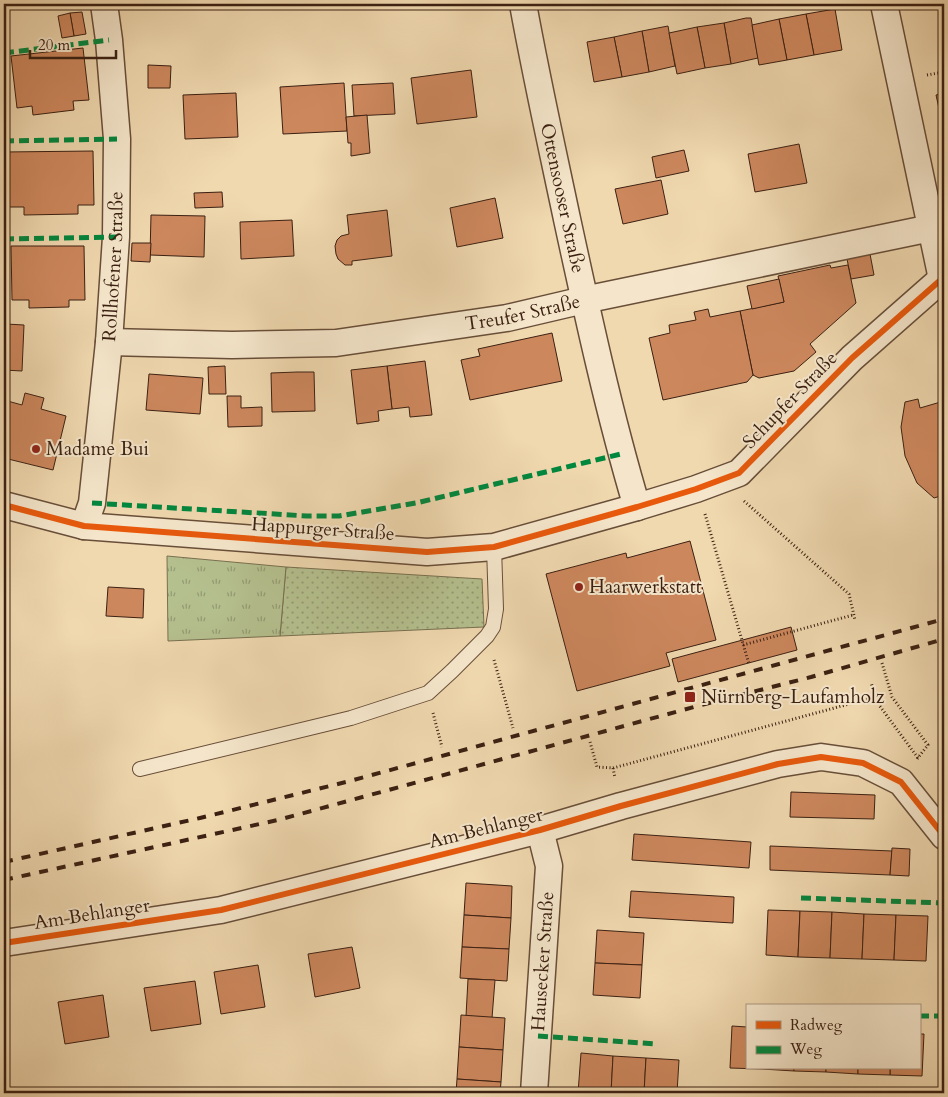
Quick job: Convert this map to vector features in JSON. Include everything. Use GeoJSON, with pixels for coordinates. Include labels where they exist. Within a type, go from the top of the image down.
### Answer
{"type":"FeatureCollection","features":[{"type":"Feature","properties":{"kind":"street","name":"Rollhofener Straße"},"geometry":{"type":"LineString","coordinates":[[84,526],[92,503],[109,342],[116,238],[117,146],[109,40],[104,4]]}},
{"type":"Feature","properties":{"kind":"street","name":"Ottensooser Straße"},"geometry":{"type":"LineString","coordinates":[[523,4],[584,300],[621,454],[637,507]]}},
{"type":"Feature","properties":{"kind":"street"},"geometry":{"type":"LineString","coordinates":[[884,4],[943,278]]}},
{"type":"Feature","properties":{"kind":"street","name":"Treufer Straße"},"geometry":{"type":"LineString","coordinates":[[109,342],[232,345],[336,344],[507,318],[584,300],[931,228]]}},
{"type":"Feature","properties":{"kind":"street","name":"Schupfer Straße"},"geometry":{"type":"LineString","coordinates":[[637,507],[739,474],[852,358],[943,278]]}},
{"type":"Feature","properties":{"kind":"street","name":"Happurger Straße"},"geometry":{"type":"LineString","coordinates":[[4,505],[84,526],[427,552],[494,547],[637,507]]}},
{"type":"Feature","properties":{"kind":"street","name":"Am Behlanger"},"geometry":{"type":"LineString","coordinates":[[4,942],[221,910],[540,830],[778,764],[821,757],[863,762],[901,782],[944,836]]}},
{"type":"Feature","properties":{"kind":"street","name":"Hausecker Straße"},"geometry":{"type":"LineString","coordinates":[[534,1093],[550,866],[540,830]]}},
{"type":"Feature","properties":{"kind":"lane"},"geometry":{"type":"LineString","coordinates":[[140,769],[351,718],[428,693],[487,636],[493,627],[496,609],[494,547]]}},
{"type":"Feature","properties":{"kind":"path"},"geometry":{"type":"LineString","coordinates":[[738,495],[849,594],[855,620]]}},
{"type":"Feature","properties":{"kind":"path"},"geometry":{"type":"LineString","coordinates":[[706,518],[749,664]]}},
{"type":"Feature","properties":{"kind":"path"},"geometry":{"type":"LineString","coordinates":[[743,646],[853,615]]}},
{"type":"Feature","properties":{"kind":"path"},"geometry":{"type":"LineString","coordinates":[[492,652],[513,728]]}},
{"type":"Feature","properties":{"kind":"path"},"geometry":{"type":"LineString","coordinates":[[882,663],[892,696],[928,745],[901,782]]}},
{"type":"Feature","properties":{"kind":"path"},"geometry":{"type":"LineString","coordinates":[[871,682],[879,705],[918,758]]}},
{"type":"Feature","properties":{"kind":"path"},"geometry":{"type":"LineString","coordinates":[[612,768],[875,696]]}},
{"type":"Feature","properties":{"kind":"path"},"geometry":{"type":"LineString","coordinates":[[436,727],[442,747]]}},
{"type":"Feature","properties":{"kind":"path"},"geometry":{"type":"LineString","coordinates":[[590,742],[597,767]]}},
{"type":"Feature","properties":{"kind":"green space"},"geometry":{"type":"Polygon","coordinates":[[[167,556],[286,567],[280,636],[168,641],[167,556]]]}},
{"type":"Feature","properties":{"kind":"green space"},"geometry":{"type":"Polygon","coordinates":[[[286,567],[482,579],[484,627],[280,636],[286,567]]]}},
{"type":"Feature","properties":{"kind":"building"},"geometry":{"type":"Polygon","coordinates":[[[835,9],[842,50],[814,55],[806,14],[835,9]]]}},
{"type":"Feature","properties":{"kind":"building"},"geometry":{"type":"Polygon","coordinates":[[[82,12],[86,34],[74,36],[70,13],[82,12]]]}},
{"type":"Feature","properties":{"kind":"building"},"geometry":{"type":"Polygon","coordinates":[[[70,13],[74,36],[62,38],[58,16],[70,13]]]}},
{"type":"Feature","properties":{"kind":"building"},"geometry":{"type":"Polygon","coordinates":[[[806,14],[814,55],[787,60],[779,19],[806,14]]]}},
{"type":"Feature","properties":{"kind":"building"},"geometry":{"type":"Polygon","coordinates":[[[751,18],[758,58],[731,64],[724,23],[751,18]]]}},
{"type":"Feature","properties":{"kind":"building"},"geometry":{"type":"Polygon","coordinates":[[[779,19],[787,60],[759,65],[752,25],[779,19]]]}},
{"type":"Feature","properties":{"kind":"building"},"geometry":{"type":"Polygon","coordinates":[[[724,23],[731,64],[705,68],[697,27],[724,23]]]}},
{"type":"Feature","properties":{"kind":"building"},"geometry":{"type":"Polygon","coordinates":[[[668,26],[675,66],[649,72],[642,31],[668,26]]]}},
{"type":"Feature","properties":{"kind":"building"},"geometry":{"type":"Polygon","coordinates":[[[697,27],[705,68],[677,74],[669,33],[697,27]]]}},
{"type":"Feature","properties":{"kind":"building"},"geometry":{"type":"Polygon","coordinates":[[[642,31],[649,72],[622,77],[614,37],[642,31]]]}},
{"type":"Feature","properties":{"kind":"building"},"geometry":{"type":"Polygon","coordinates":[[[614,37],[622,77],[594,82],[587,42],[614,37]]]}},
{"type":"Feature","properties":{"kind":"building"},"geometry":{"type":"Polygon","coordinates":[[[83,48],[89,100],[73,101],[74,110],[33,115],[32,106],[17,108],[11,56],[83,48]]]}},
{"type":"Feature","properties":{"kind":"building"},"geometry":{"type":"Polygon","coordinates":[[[148,65],[171,66],[170,88],[148,88],[148,65]]]}},
{"type":"Feature","properties":{"kind":"building"},"geometry":{"type":"Polygon","coordinates":[[[471,70],[477,117],[417,124],[411,78],[471,70]]]}},
{"type":"Feature","properties":{"kind":"building"},"geometry":{"type":"Polygon","coordinates":[[[344,83],[347,131],[283,134],[280,87],[344,83]]]}},
{"type":"Feature","properties":{"kind":"building"},"geometry":{"type":"Polygon","coordinates":[[[393,83],[395,114],[354,116],[352,85],[393,83]]]}},
{"type":"Feature","properties":{"kind":"building"},"geometry":{"type":"Polygon","coordinates":[[[236,93],[238,137],[185,139],[183,95],[236,93]]]}},
{"type":"Feature","properties":{"kind":"building"},"geometry":{"type":"Polygon","coordinates":[[[944,93],[944,131],[936,95],[944,93]]]}},
{"type":"Feature","properties":{"kind":"building"},"geometry":{"type":"Polygon","coordinates":[[[367,115],[370,153],[351,156],[351,143],[348,143],[346,117],[367,115]]]}},
{"type":"Feature","properties":{"kind":"building"},"geometry":{"type":"Polygon","coordinates":[[[799,144],[807,183],[755,192],[748,154],[799,144]]]}},
{"type":"Feature","properties":{"kind":"building"},"geometry":{"type":"Polygon","coordinates":[[[684,150],[689,171],[656,178],[652,157],[684,150]]]}},
{"type":"Feature","properties":{"kind":"building"},"geometry":{"type":"Polygon","coordinates":[[[93,151],[94,205],[78,205],[78,214],[24,215],[24,207],[4,207],[4,152],[93,151]]]}},
{"type":"Feature","properties":{"kind":"building"},"geometry":{"type":"Polygon","coordinates":[[[661,180],[668,214],[623,224],[615,189],[661,180]]]}},
{"type":"Feature","properties":{"kind":"building"},"geometry":{"type":"Polygon","coordinates":[[[222,192],[223,207],[195,208],[194,193],[222,192]]]}},
{"type":"Feature","properties":{"kind":"building"},"geometry":{"type":"Polygon","coordinates":[[[495,198],[503,238],[457,247],[450,208],[495,198]]]}},
{"type":"Feature","properties":{"kind":"building"},"geometry":{"type":"Polygon","coordinates":[[[387,210],[392,256],[352,261],[352,265],[345,265],[338,259],[335,246],[337,240],[341,236],[349,234],[347,215],[387,210]]]}},
{"type":"Feature","properties":{"kind":"building"},"geometry":{"type":"Polygon","coordinates":[[[151,215],[205,216],[204,257],[150,255],[151,215]]]}},
{"type":"Feature","properties":{"kind":"building"},"geometry":{"type":"Polygon","coordinates":[[[292,220],[294,256],[241,259],[240,222],[292,220]]]}},
{"type":"Feature","properties":{"kind":"building"},"geometry":{"type":"Polygon","coordinates":[[[132,243],[151,243],[150,262],[131,261],[132,243]]]}},
{"type":"Feature","properties":{"kind":"building"},"geometry":{"type":"Polygon","coordinates":[[[11,246],[84,246],[85,300],[69,300],[69,307],[29,308],[29,300],[12,300],[11,246]]]}},
{"type":"Feature","properties":{"kind":"building"},"geometry":{"type":"Polygon","coordinates":[[[870,254],[874,275],[851,279],[847,259],[870,254]]]}},
{"type":"Feature","properties":{"kind":"building"},"geometry":{"type":"Polygon","coordinates":[[[830,265],[831,268],[848,265],[856,303],[810,344],[816,352],[794,371],[759,378],[753,375],[740,311],[784,302],[778,276],[830,265]]]}},
{"type":"Feature","properties":{"kind":"building"},"geometry":{"type":"Polygon","coordinates":[[[779,279],[784,302],[752,309],[747,286],[779,279]]]}},
{"type":"Feature","properties":{"kind":"building"},"geometry":{"type":"Polygon","coordinates":[[[708,309],[710,317],[740,311],[753,375],[747,382],[663,400],[649,338],[670,333],[669,325],[696,320],[694,312],[708,309]]]}},
{"type":"Feature","properties":{"kind":"building"},"geometry":{"type":"Polygon","coordinates":[[[6,324],[24,325],[22,371],[4,370],[6,324]]]}},
{"type":"Feature","properties":{"kind":"building"},"geometry":{"type":"Polygon","coordinates":[[[552,333],[562,381],[470,400],[461,360],[480,356],[478,349],[552,333]]]}},
{"type":"Feature","properties":{"kind":"building"},"geometry":{"type":"Polygon","coordinates":[[[425,361],[432,415],[410,417],[409,407],[392,409],[387,366],[425,361]]]}},
{"type":"Feature","properties":{"kind":"building"},"geometry":{"type":"Polygon","coordinates":[[[225,366],[226,394],[209,394],[208,367],[225,366]]]}},
{"type":"Feature","properties":{"kind":"building"},"geometry":{"type":"Polygon","coordinates":[[[387,366],[392,409],[378,411],[379,421],[357,424],[351,370],[387,366]]]}},
{"type":"Feature","properties":{"kind":"building"},"geometry":{"type":"Polygon","coordinates":[[[314,372],[315,411],[272,412],[271,373],[314,372]]]}},
{"type":"Feature","properties":{"kind":"building"},"geometry":{"type":"Polygon","coordinates":[[[149,374],[203,378],[200,414],[146,410],[149,374]]]}},
{"type":"Feature","properties":{"kind":"building"},"geometry":{"type":"Polygon","coordinates":[[[25,393],[44,398],[41,409],[66,416],[53,470],[4,458],[4,400],[22,405],[25,393]]]}},
{"type":"Feature","properties":{"kind":"building"},"geometry":{"type":"Polygon","coordinates":[[[227,396],[241,396],[241,408],[262,407],[262,426],[228,427],[227,396]]]}},
{"type":"Feature","properties":{"kind":"building"},"geometry":{"type":"Polygon","coordinates":[[[918,399],[920,408],[944,401],[944,495],[934,498],[917,483],[905,456],[901,427],[905,402],[918,399]]]}},
{"type":"Feature","properties":{"kind":"building"},"geometry":{"type":"Polygon","coordinates":[[[690,541],[716,640],[666,653],[670,666],[577,691],[546,574],[626,553],[627,558],[690,541]]]}},
{"type":"Feature","properties":{"kind":"building"},"geometry":{"type":"Polygon","coordinates":[[[108,587],[144,589],[143,618],[106,616],[108,587]]]}},
{"type":"Feature","properties":{"kind":"building"},"geometry":{"type":"Polygon","coordinates":[[[791,627],[797,650],[678,682],[672,659],[791,627]]]}},
{"type":"Feature","properties":{"kind":"building"},"geometry":{"type":"Polygon","coordinates":[[[791,792],[875,795],[874,819],[790,817],[791,792]]]}},
{"type":"Feature","properties":{"kind":"building"},"geometry":{"type":"Polygon","coordinates":[[[634,834],[751,842],[749,868],[632,860],[634,834]]]}},
{"type":"Feature","properties":{"kind":"building"},"geometry":{"type":"Polygon","coordinates":[[[770,846],[892,851],[890,875],[770,870],[770,846]]]}},
{"type":"Feature","properties":{"kind":"building"},"geometry":{"type":"Polygon","coordinates":[[[892,848],[910,849],[909,876],[890,875],[892,848]]]}},
{"type":"Feature","properties":{"kind":"building"},"geometry":{"type":"Polygon","coordinates":[[[466,883],[512,886],[511,918],[464,915],[466,883]]]}},
{"type":"Feature","properties":{"kind":"building"},"geometry":{"type":"Polygon","coordinates":[[[631,891],[734,897],[733,923],[629,917],[631,891]]]}},
{"type":"Feature","properties":{"kind":"building"},"geometry":{"type":"Polygon","coordinates":[[[768,910],[800,911],[798,957],[766,955],[768,910]]]}},
{"type":"Feature","properties":{"kind":"building"},"geometry":{"type":"Polygon","coordinates":[[[800,911],[832,912],[830,958],[798,957],[800,911]]]}},
{"type":"Feature","properties":{"kind":"building"},"geometry":{"type":"Polygon","coordinates":[[[832,912],[864,914],[862,959],[830,958],[832,912]]]}},
{"type":"Feature","properties":{"kind":"building"},"geometry":{"type":"Polygon","coordinates":[[[864,914],[896,915],[894,960],[862,959],[864,914]]]}},
{"type":"Feature","properties":{"kind":"building"},"geometry":{"type":"Polygon","coordinates":[[[464,915],[511,918],[509,949],[462,947],[464,915]]]}},
{"type":"Feature","properties":{"kind":"building"},"geometry":{"type":"Polygon","coordinates":[[[896,915],[928,916],[926,961],[894,960],[896,915]]]}},
{"type":"Feature","properties":{"kind":"building"},"geometry":{"type":"Polygon","coordinates":[[[597,930],[644,933],[642,965],[595,963],[597,930]]]}},
{"type":"Feature","properties":{"kind":"building"},"geometry":{"type":"Polygon","coordinates":[[[352,947],[360,988],[315,997],[308,954],[352,947]]]}},
{"type":"Feature","properties":{"kind":"building"},"geometry":{"type":"Polygon","coordinates":[[[462,947],[509,949],[507,981],[460,978],[462,947]]]}},
{"type":"Feature","properties":{"kind":"building"},"geometry":{"type":"Polygon","coordinates":[[[595,963],[642,965],[640,998],[593,995],[595,963]]]}},
{"type":"Feature","properties":{"kind":"building"},"geometry":{"type":"Polygon","coordinates":[[[258,965],[265,1007],[221,1014],[214,972],[258,965]]]}},
{"type":"Feature","properties":{"kind":"building"},"geometry":{"type":"Polygon","coordinates":[[[468,979],[495,980],[492,1018],[466,1016],[468,979]]]}},
{"type":"Feature","properties":{"kind":"building"},"geometry":{"type":"Polygon","coordinates":[[[195,981],[201,1024],[151,1031],[144,988],[195,981]]]}},
{"type":"Feature","properties":{"kind":"building"},"geometry":{"type":"Polygon","coordinates":[[[103,995],[109,1037],[65,1044],[58,1002],[103,995]]]}},
{"type":"Feature","properties":{"kind":"building"},"geometry":{"type":"Polygon","coordinates":[[[461,1015],[505,1018],[503,1050],[459,1047],[461,1015]]]}},
{"type":"Feature","properties":{"kind":"building"},"geometry":{"type":"Polygon","coordinates":[[[732,1026],[746,1027],[746,1068],[730,1068],[732,1026]]]}},
{"type":"Feature","properties":{"kind":"building"},"geometry":{"type":"Polygon","coordinates":[[[920,1034],[924,1034],[922,1076],[890,1075],[890,1070],[920,1070],[920,1034]]]}},
{"type":"Feature","properties":{"kind":"building"},"geometry":{"type":"Polygon","coordinates":[[[459,1047],[503,1050],[501,1082],[457,1079],[459,1047]]]}},
{"type":"Feature","properties":{"kind":"building"},"geometry":{"type":"Polygon","coordinates":[[[581,1053],[613,1056],[611,1093],[578,1093],[581,1053]]]}},
{"type":"Feature","properties":{"kind":"building"},"geometry":{"type":"Polygon","coordinates":[[[613,1056],[646,1058],[644,1093],[611,1093],[613,1056]]]}},
{"type":"Feature","properties":{"kind":"building"},"geometry":{"type":"Polygon","coordinates":[[[646,1058],[679,1060],[677,1093],[644,1093],[646,1058]]]}},
{"type":"Feature","properties":{"kind":"building"},"geometry":{"type":"Polygon","coordinates":[[[826,1070],[826,1072],[794,1071],[826,1070]]]}},
{"type":"Feature","properties":{"kind":"building"},"geometry":{"type":"Polygon","coordinates":[[[826,1070],[858,1070],[858,1074],[826,1072],[826,1070]]]}},
{"type":"Feature","properties":{"kind":"building"},"geometry":{"type":"Polygon","coordinates":[[[858,1070],[890,1070],[890,1075],[858,1074],[858,1070]]]}},
{"type":"Feature","properties":{"kind":"building"},"geometry":{"type":"Polygon","coordinates":[[[457,1079],[501,1082],[500,1093],[456,1093],[457,1079]]]}},
{"type":"Feature","properties":{"kind":"building"},"geometry":{"type":"Polygon","coordinates":[[[122,1090],[155,1090],[155,1093],[122,1093],[122,1090]]]}},
{"type":"Feature","properties":{"kind":"railway"},"geometry":{"type":"LineString","coordinates":[[4,862],[200,818],[350,781],[944,619]]}},
{"type":"Feature","properties":{"kind":"railway"},"geometry":{"type":"LineString","coordinates":[[4,880],[278,820],[811,677],[944,639]]}},
{"type":"Feature","properties":{"kind":"marked path"},"geometry":{"type":"LineString","coordinates":[[4,53],[109,40]]}},
{"type":"Feature","properties":{"kind":"marked path"},"geometry":{"type":"LineString","coordinates":[[4,111],[8,141]]}},
{"type":"Feature","properties":{"kind":"marked path"},"geometry":{"type":"LineString","coordinates":[[4,141],[117,139]]}},
{"type":"Feature","properties":{"kind":"marked path"},"geometry":{"type":"LineString","coordinates":[[4,239],[116,237]]}},
{"type":"Feature","properties":{"kind":"marked path"},"geometry":{"type":"LineString","coordinates":[[92,503],[307,516],[339,516],[416,503],[621,454]]}},
{"type":"Feature","properties":{"kind":"marked path"},"geometry":{"type":"LineString","coordinates":[[801,898],[944,903]]}},
{"type":"Feature","properties":{"kind":"marked path"},"geometry":{"type":"LineString","coordinates":[[920,1016],[944,1016]]}},
{"type":"Feature","properties":{"kind":"marked path"},"geometry":{"type":"LineString","coordinates":[[538,1036],[657,1044]]}},
{"type":"Feature","properties":{"kind":"cycle path"},"geometry":{"type":"LineString","coordinates":[[4,505],[84,526],[427,552],[494,547],[637,507],[696,489],[739,473],[852,358],[944,277]]}},
{"type":"Feature","properties":{"kind":"cycle path"},"geometry":{"type":"LineString","coordinates":[[4,943],[221,910],[540,830],[778,764],[821,757],[863,763],[901,782],[944,836]]}},
{"type":"Feature","properties":{"kind":"place","name":"Madame Bui"},"geometry":{"type":"Point","coordinates":[36,449]}},
{"type":"Feature","properties":{"kind":"place","name":"Haarwerkstatt"},"geometry":{"type":"Point","coordinates":[579,587]}},
{"type":"Feature","properties":{"kind":"place","name":"Nürnberg-Laufamholz"},"geometry":{"type":"Point","coordinates":[690,697]}}]}
